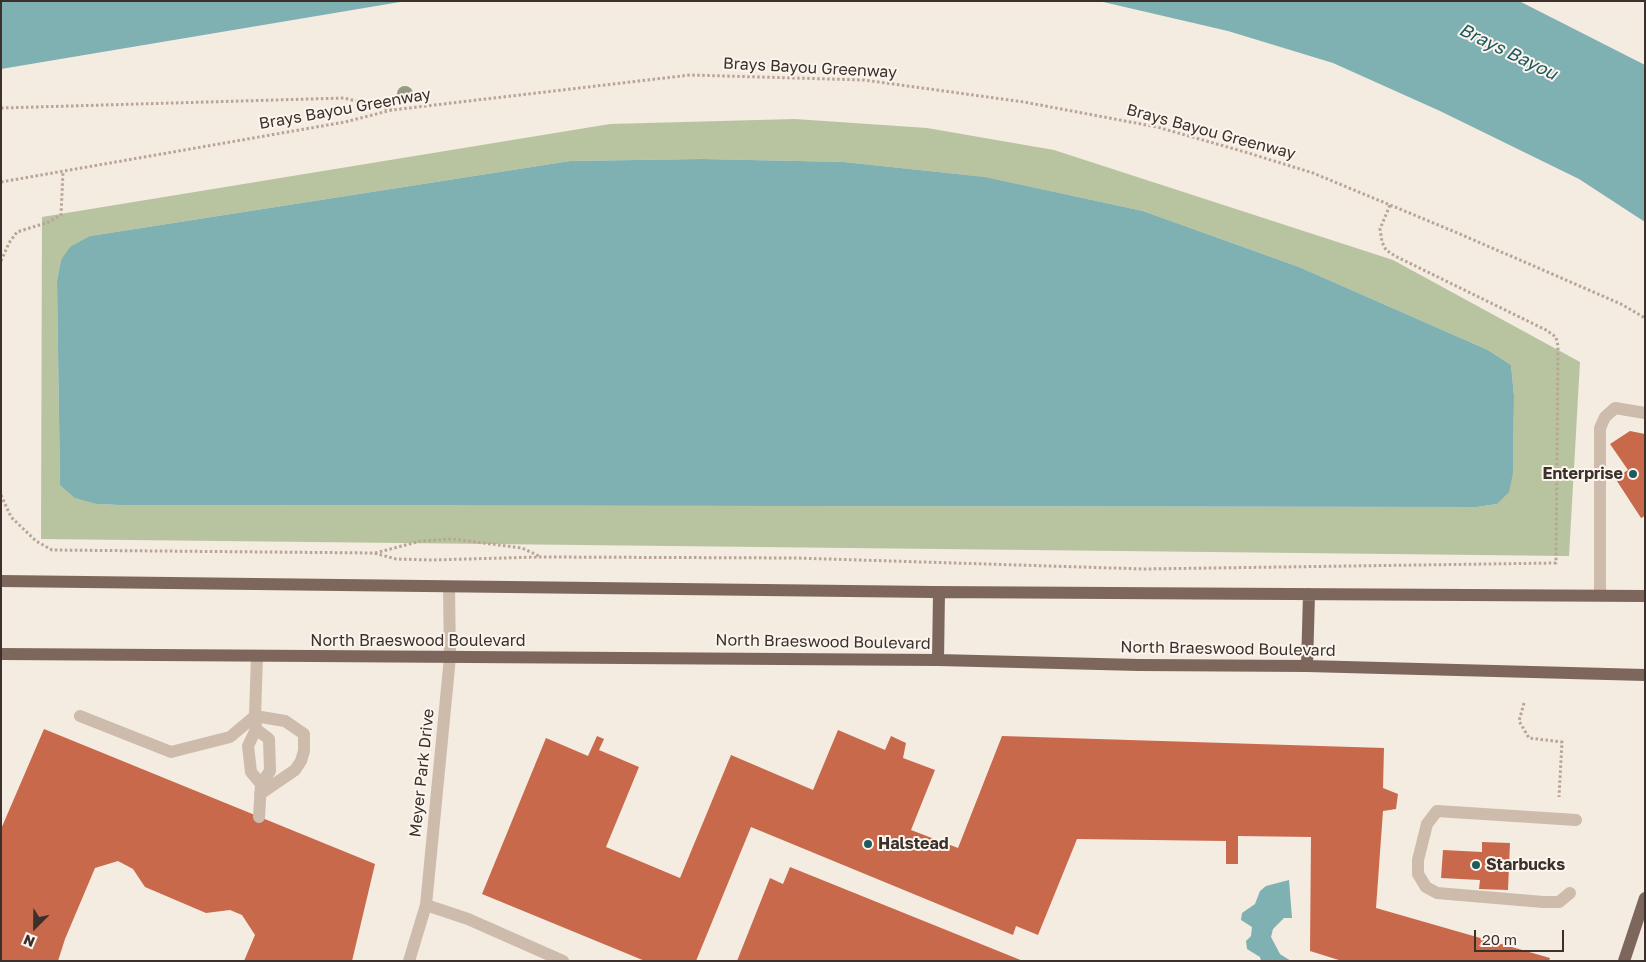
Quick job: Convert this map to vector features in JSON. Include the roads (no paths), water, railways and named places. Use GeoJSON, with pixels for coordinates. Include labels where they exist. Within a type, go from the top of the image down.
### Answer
{"type":"FeatureCollection","features":[{"type":"Feature","properties":{"kind":"main road"},"geometry":{"type":"LineString","coordinates":[[1,581],[939,592],[1645,596]]}},
{"type":"Feature","properties":{"kind":"main road"},"geometry":{"type":"LineString","coordinates":[[938,660],[939,592]]}},
{"type":"Feature","properties":{"kind":"main road"},"geometry":{"type":"LineString","coordinates":[[1307,666],[1309,594]]}},
{"type":"Feature","properties":{"kind":"main road","name":"North Braeswood Boulevard"},"geometry":{"type":"LineString","coordinates":[[1,654],[938,660],[1139,665],[1307,666],[1645,675]]}},
{"type":"Feature","properties":{"kind":"main road"},"geometry":{"type":"LineString","coordinates":[[1624,961],[1645,898]]}},
{"type":"Feature","properties":{"kind":"street"},"geometry":{"type":"LineString","coordinates":[[1600,595],[1600,428],[1605,417],[1615,408],[1645,412]]}},
{"type":"Feature","properties":{"kind":"street","name":"Meyer Park Drive"},"geometry":{"type":"LineString","coordinates":[[410,961],[426,905],[450,657],[449,586]]}},
{"type":"Feature","properties":{"kind":"street"},"geometry":{"type":"LineString","coordinates":[[257,656],[255,722],[248,746],[251,772],[260,789]]}},
{"type":"Feature","properties":{"kind":"street"},"geometry":{"type":"LineString","coordinates":[[80,716],[171,752],[230,738],[255,722],[285,721],[304,734],[304,751],[301,761],[295,770],[260,789]]}},
{"type":"Feature","properties":{"kind":"street"},"geometry":{"type":"LineString","coordinates":[[255,722],[269,739],[270,771],[260,789],[259,817]]}},
{"type":"Feature","properties":{"kind":"street"},"geometry":{"type":"LineString","coordinates":[[1570,892],[1559,902],[1437,893],[1426,887],[1418,874],[1418,860],[1426,824],[1437,811],[1576,820]]}},
{"type":"Feature","properties":{"kind":"street"},"geometry":{"type":"LineString","coordinates":[[426,905],[468,919],[563,961]]}},
{"type":"Feature","properties":{"kind":"water"},"geometry":{"type":"Polygon","coordinates":[[[1,1],[406,1],[1,69],[1,1]]]}},
{"type":"Feature","properties":{"kind":"water","name":"Brays Bayou"},"geometry":{"type":"Polygon","coordinates":[[[1099,1],[1519,1],[1645,65],[1645,222],[1579,179],[1440,111],[1333,63],[1228,31],[1099,1]]]}},
{"type":"Feature","properties":{"kind":"water"},"geometry":{"type":"Polygon","coordinates":[[[703,159],[844,162],[985,177],[1143,211],[1299,267],[1488,350],[1511,365],[1514,396],[1513,473],[1509,492],[1497,504],[1477,507],[120,505],[97,504],[75,498],[60,485],[57,281],[61,260],[70,247],[90,236],[570,161],[703,159]]]}},
{"type":"Feature","properties":{"kind":"water"},"geometry":{"type":"Polygon","coordinates":[[[1289,880],[1292,918],[1284,918],[1273,929],[1271,937],[1280,954],[1291,961],[1261,961],[1260,957],[1247,949],[1246,941],[1251,936],[1252,927],[1241,920],[1242,913],[1255,904],[1260,891],[1266,886],[1289,880]]]}},
{"type":"Feature","properties":{"kind":"place","name":"Enterprise"},"geometry":{"type":"Point","coordinates":[1633,474]}},
{"type":"Feature","properties":{"kind":"place","name":"Halstead"},"geometry":{"type":"Point","coordinates":[868,844]}},
{"type":"Feature","properties":{"kind":"place","name":"Starbucks"},"geometry":{"type":"Point","coordinates":[1476,865]}}]}
